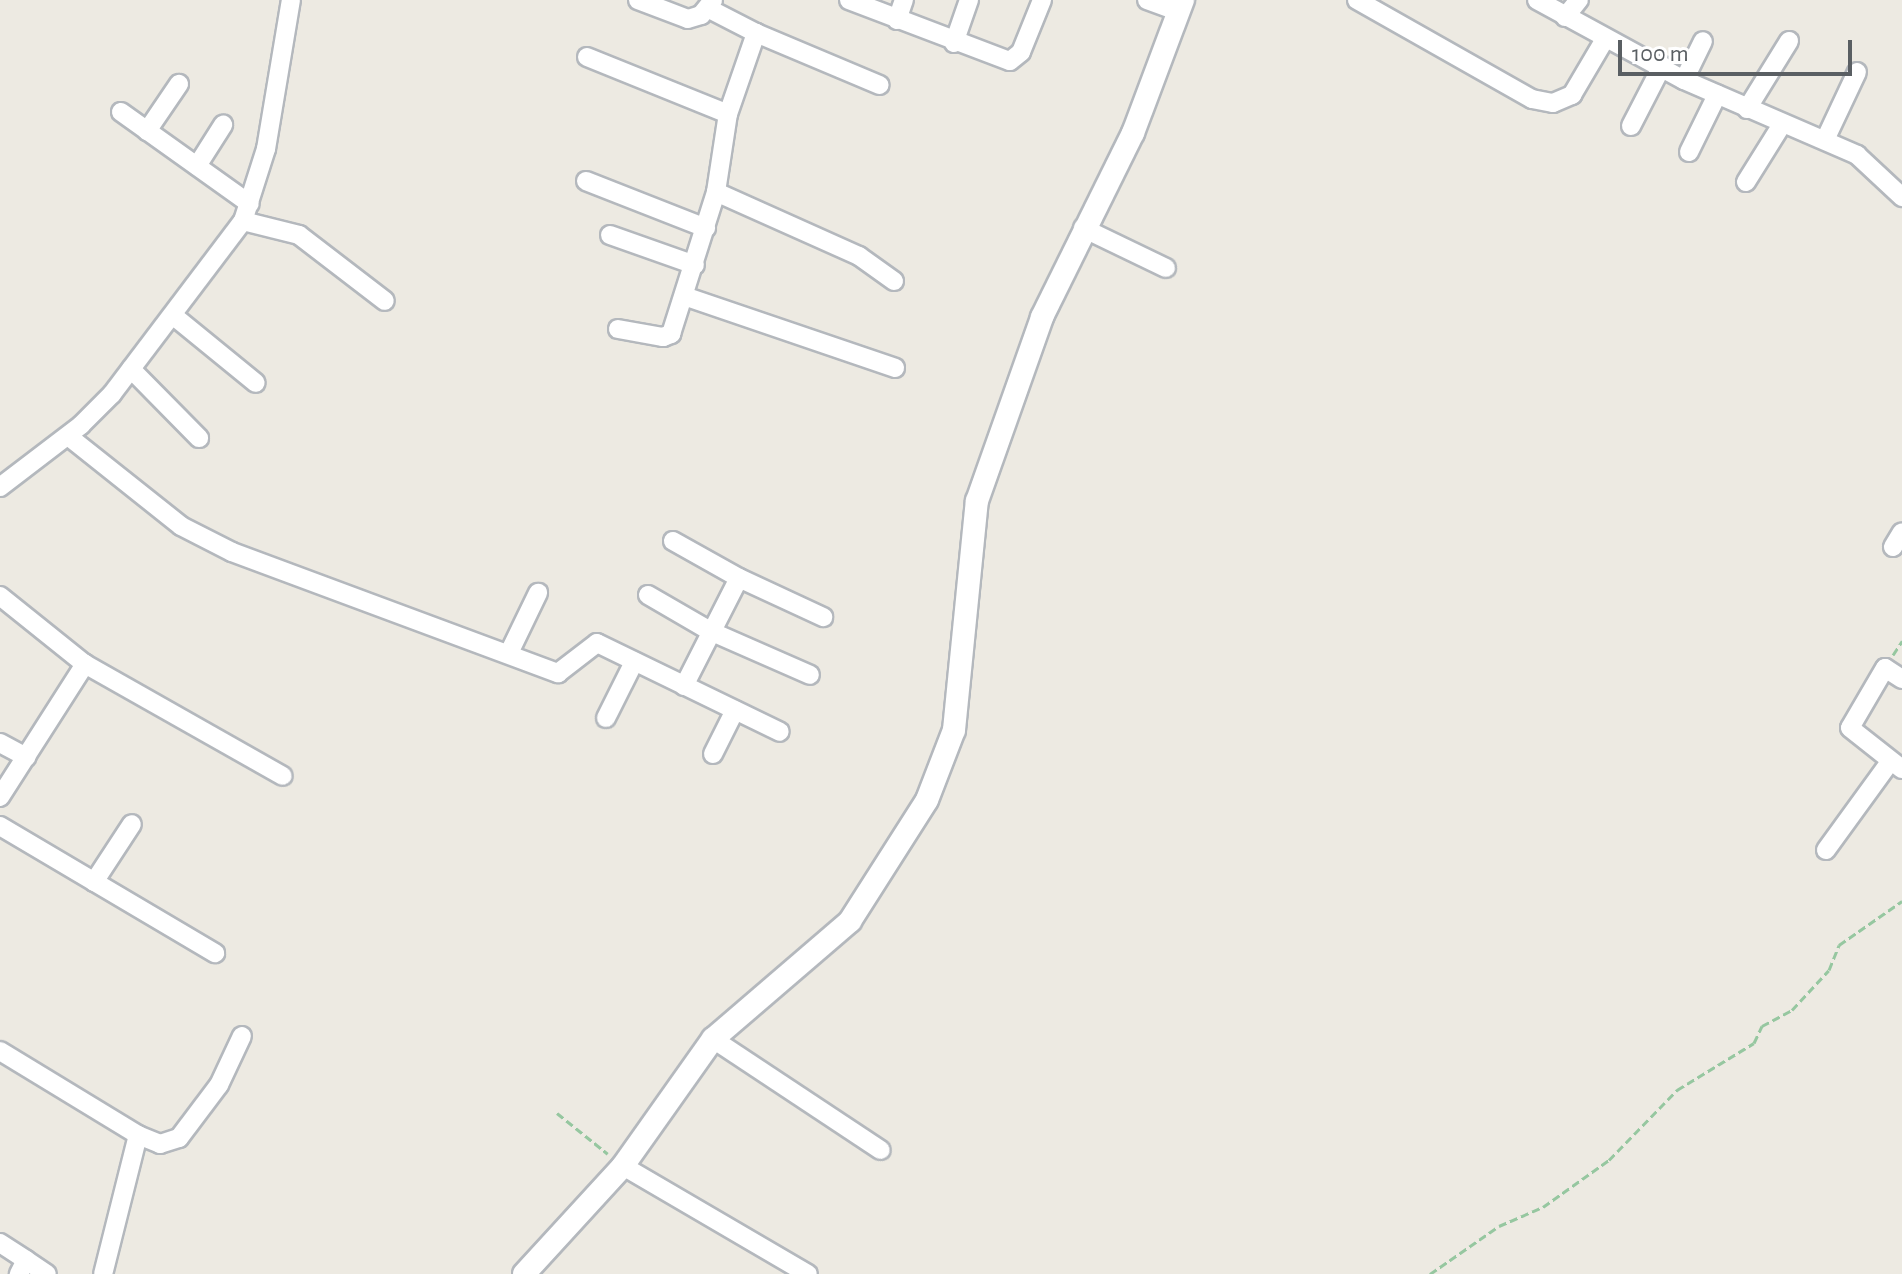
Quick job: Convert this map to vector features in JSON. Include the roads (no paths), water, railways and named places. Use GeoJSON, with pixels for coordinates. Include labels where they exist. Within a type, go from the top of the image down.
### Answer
{"type":"FeatureCollection","features":[{"type":"Feature","properties":{"kind":"street"},"geometry":{"type":"LineString","coordinates":[[0,487],[68,436],[131,369],[175,317],[247,213],[266,149],[291,0]]}},
{"type":"Feature","properties":{"kind":"street"},"geometry":{"type":"LineString","coordinates":[[849,0],[954,43],[1013,59],[1042,0]]}},
{"type":"Feature","properties":{"kind":"street"},"geometry":{"type":"LineString","coordinates":[[897,20],[904,0]]}},
{"type":"Feature","properties":{"kind":"street"},"geometry":{"type":"LineString","coordinates":[[954,43],[969,0]]}},
{"type":"Feature","properties":{"kind":"street"},"geometry":{"type":"LineString","coordinates":[[524,1274],[623,1166],[713,1039],[850,921],[911,831],[942,771],[959,691],[977,501],[1042,317],[1083,228],[1133,133],[1181,6],[1147,0]]}},
{"type":"Feature","properties":{"kind":"street"},"geometry":{"type":"LineString","coordinates":[[1357,0],[1532,99],[1553,103],[1572,95],[1605,39]]}},
{"type":"Feature","properties":{"kind":"street"},"geometry":{"type":"LineString","coordinates":[[1537,0],[1684,80],[1781,126],[1825,140],[1857,155],[1902,197]]}},
{"type":"Feature","properties":{"kind":"street"},"geometry":{"type":"LineString","coordinates":[[1565,17],[1579,0]]}},
{"type":"Feature","properties":{"kind":"street"},"geometry":{"type":"LineString","coordinates":[[646,1],[688,19],[711,4],[756,33],[880,85]]}},
{"type":"Feature","properties":{"kind":"street"},"geometry":{"type":"LineString","coordinates":[[618,329],[668,336],[706,228],[716,192],[728,114],[756,33]]}},
{"type":"Feature","properties":{"kind":"street"},"geometry":{"type":"LineString","coordinates":[[1684,80],[1703,41]]}},
{"type":"Feature","properties":{"kind":"street"},"geometry":{"type":"LineString","coordinates":[[1747,109],[1789,41]]}},
{"type":"Feature","properties":{"kind":"street"},"geometry":{"type":"LineString","coordinates":[[587,57],[728,114]]}},
{"type":"Feature","properties":{"kind":"street"},"geometry":{"type":"LineString","coordinates":[[1631,126],[1662,66]]}},
{"type":"Feature","properties":{"kind":"street"},"geometry":{"type":"LineString","coordinates":[[1825,140],[1857,72]]}},
{"type":"Feature","properties":{"kind":"street"},"geometry":{"type":"LineString","coordinates":[[147,131],[179,84]]}},
{"type":"Feature","properties":{"kind":"street"},"geometry":{"type":"LineString","coordinates":[[1689,152],[1717,95]]}},
{"type":"Feature","properties":{"kind":"street"},"geometry":{"type":"LineString","coordinates":[[121,112],[197,166],[247,213],[299,235],[385,301]]}},
{"type":"Feature","properties":{"kind":"street"},"geometry":{"type":"LineString","coordinates":[[197,166],[223,125]]}},
{"type":"Feature","properties":{"kind":"street"},"geometry":{"type":"LineString","coordinates":[[1746,182],[1781,126]]}},
{"type":"Feature","properties":{"kind":"street"},"geometry":{"type":"LineString","coordinates":[[586,181],[706,228]]}},
{"type":"Feature","properties":{"kind":"street"},"geometry":{"type":"LineString","coordinates":[[716,192],[859,256],[894,281]]}},
{"type":"Feature","properties":{"kind":"street"},"geometry":{"type":"LineString","coordinates":[[1083,228],[1166,268]]}},
{"type":"Feature","properties":{"kind":"street"},"geometry":{"type":"LineString","coordinates":[[610,235],[695,265]]}},
{"type":"Feature","properties":{"kind":"street"},"geometry":{"type":"LineString","coordinates":[[684,296],[895,368]]}},
{"type":"Feature","properties":{"kind":"street"},"geometry":{"type":"LineString","coordinates":[[175,317],[256,383]]}},
{"type":"Feature","properties":{"kind":"street"},"geometry":{"type":"LineString","coordinates":[[131,369],[199,438]]}},
{"type":"Feature","properties":{"kind":"street"},"geometry":{"type":"LineString","coordinates":[[68,436],[207,541],[558,673],[597,643],[780,732]]}},
{"type":"Feature","properties":{"kind":"street"},"geometry":{"type":"LineString","coordinates":[[673,541],[739,578],[823,617]]}},
{"type":"Feature","properties":{"kind":"street"},"geometry":{"type":"LineString","coordinates":[[684,686],[739,578]]}},
{"type":"Feature","properties":{"kind":"street"},"geometry":{"type":"LineString","coordinates":[[509,653],[538,593]]}},
{"type":"Feature","properties":{"kind":"street"},"geometry":{"type":"LineString","coordinates":[[648,595],[710,631],[810,675]]}},
{"type":"Feature","properties":{"kind":"street"},"geometry":{"type":"LineString","coordinates":[[0,596],[85,664],[283,776]]}},
{"type":"Feature","properties":{"kind":"street"},"geometry":{"type":"LineString","coordinates":[[606,718],[634,662]]}},
{"type":"Feature","properties":{"kind":"street"},"geometry":{"type":"LineString","coordinates":[[0,797],[85,664]]}},
{"type":"Feature","properties":{"kind":"street"},"geometry":{"type":"LineString","coordinates":[[1826,850],[1896,765],[1853,733],[1850,724],[1885,668],[1902,679]]}},
{"type":"Feature","properties":{"kind":"street"},"geometry":{"type":"LineString","coordinates":[[713,754],[735,710]]}},
{"type":"Feature","properties":{"kind":"street"},"geometry":{"type":"LineString","coordinates":[[0,743],[26,757]]}},
{"type":"Feature","properties":{"kind":"street"},"geometry":{"type":"LineString","coordinates":[[94,882],[132,824]]}},
{"type":"Feature","properties":{"kind":"street"},"geometry":{"type":"LineString","coordinates":[[0,826],[215,953]]}},
{"type":"Feature","properties":{"kind":"street"},"geometry":{"type":"LineString","coordinates":[[0,1051],[138,1135],[160,1144],[179,1138],[219,1085],[242,1036]]}},
{"type":"Feature","properties":{"kind":"street"},"geometry":{"type":"LineString","coordinates":[[713,1039],[881,1150]]}},
{"type":"Feature","properties":{"kind":"street"},"geometry":{"type":"LineString","coordinates":[[103,1274],[138,1135]]}},
{"type":"Feature","properties":{"kind":"street"},"geometry":{"type":"LineString","coordinates":[[623,1166],[808,1274]]}},
{"type":"Feature","properties":{"kind":"street"},"geometry":{"type":"LineString","coordinates":[[0,1243],[22,1267],[47,1274]]}}]}
